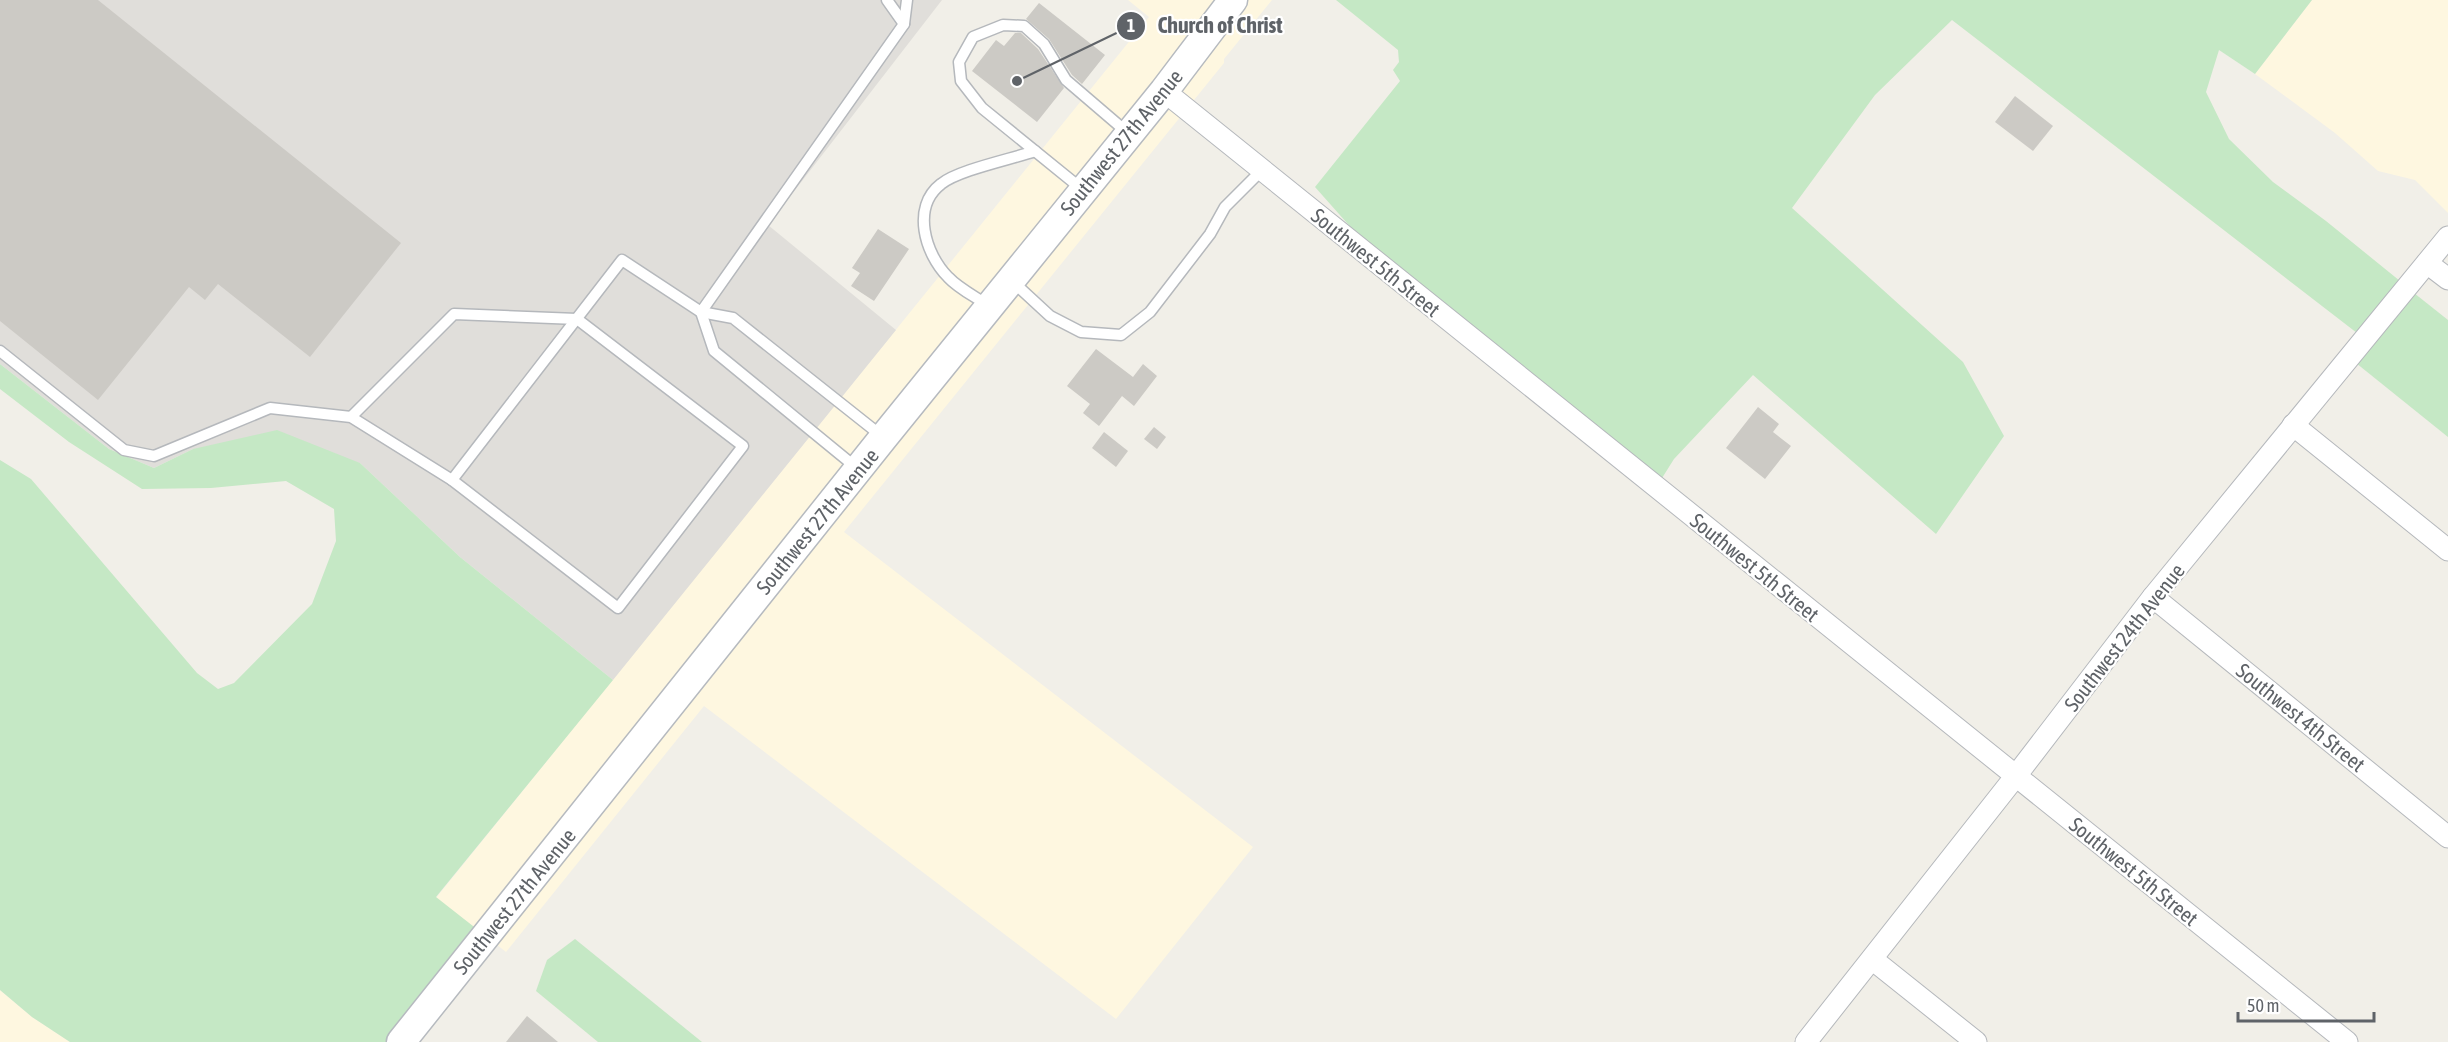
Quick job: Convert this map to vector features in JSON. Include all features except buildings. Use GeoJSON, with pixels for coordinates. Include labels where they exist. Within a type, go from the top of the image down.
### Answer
{"type":"FeatureCollection","features":[{"type":"Feature","properties":{"kind":"main road","name":"Southwest 27th Avenue"},"geometry":{"type":"LineString","coordinates":[[401,1042],[858,469],[1164,91],[1233,0]]}},
{"type":"Feature","properties":{"kind":"street","name":"Southwest 5th Street"},"geometry":{"type":"LineString","coordinates":[[1164,91],[2347,1042]]}},
{"type":"Feature","properties":{"kind":"street","name":"Southwest 24th Avenue"},"geometry":{"type":"LineString","coordinates":[[1806,1042],[2015,777],[2153,597],[2448,237]]}},
{"type":"Feature","properties":{"kind":"street"},"geometry":{"type":"LineString","coordinates":[[2427,262],[2448,279]]}},
{"type":"Feature","properties":{"kind":"street"},"geometry":{"type":"LineString","coordinates":[[2293,425],[2448,550]]}},
{"type":"Feature","properties":{"kind":"street","name":"Southwest 4th Street"},"geometry":{"type":"LineString","coordinates":[[2153,597],[2448,837]]}},
{"type":"Feature","properties":{"kind":"street"},"geometry":{"type":"LineString","coordinates":[[1872,959],[1976,1042]]}},
{"type":"Feature","properties":{"kind":"lane"},"geometry":{"type":"LineString","coordinates":[[887,0],[904,24]]}},
{"type":"Feature","properties":{"kind":"lane"},"geometry":{"type":"LineString","coordinates":[[701,312],[904,24],[907,0]]}},
{"type":"Feature","properties":{"kind":"lane"},"geometry":{"type":"LineString","coordinates":[[1084,190],[982,108],[961,81],[959,62],[973,37],[1003,25],[1024,26],[1044,44],[1066,80],[1129,134]]}},
{"type":"Feature","properties":{"kind":"lane"},"geometry":{"type":"LineString","coordinates":[[989,306],[949,279],[933,260],[924,223],[926,199],[941,184],[963,173],[1035,151]]}},
{"type":"Feature","properties":{"kind":"lane"},"geometry":{"type":"LineString","coordinates":[[1011,280],[1050,316],[1081,332],[1121,336],[1150,312],[1210,234],[1225,207],[1262,170]]}},
{"type":"Feature","properties":{"kind":"lane"},"geometry":{"type":"LineString","coordinates":[[452,480],[622,261],[701,312],[733,318],[883,438]]}},
{"type":"Feature","properties":{"kind":"lane"},"geometry":{"type":"LineString","coordinates":[[701,312],[714,351],[858,469]]}},
{"type":"Feature","properties":{"kind":"lane"},"geometry":{"type":"LineString","coordinates":[[0,351],[124,450],[154,456],[270,408],[351,417],[452,480],[618,608],[743,446],[577,319],[454,314],[351,417]]}},
{"type":"Feature","properties":{"kind":"shaded area"},"geometry":{"type":"Polygon","coordinates":[[[0,0],[942,0],[768,225],[896,330],[613,680],[460,557],[360,463],[193,449],[154,468],[109,449],[0,364],[0,0]]]}},
{"type":"Feature","properties":{"kind":"shaded area"},"geometry":{"type":"Polygon","coordinates":[[[1128,0],[1221,0],[478,930],[436,898],[1149,17],[1128,0]]]}},
{"type":"Feature","properties":{"kind":"shaded area"},"geometry":{"type":"Polygon","coordinates":[[[1244,0],[1272,0],[1224,59],[1224,63],[844,532],[1253,847],[1116,1019],[704,706],[506,952],[492,941],[1244,0]]]}},
{"type":"Feature","properties":{"kind":"shaded area"},"geometry":{"type":"Polygon","coordinates":[[[2312,0],[2448,0],[2448,213],[2415,180],[2378,171],[2335,133],[2255,74],[2312,0]]]}},
{"type":"Feature","properties":{"kind":"shaded area"},"geometry":{"type":"Polygon","coordinates":[[[0,990],[32,1017],[70,1042],[0,1042],[0,990]]]}},
{"type":"Feature","properties":{"kind":"green space"},"geometry":{"type":"Polygon","coordinates":[[[1336,0],[2312,0],[2255,74],[2219,50],[2206,92],[2229,139],[2273,182],[2326,221],[2400,281],[2357,333],[1952,20],[1875,95],[1792,208],[1963,362],[2004,436],[1936,534],[1753,375],[1674,459],[1657,486],[1386,267],[1315,187],[1400,81],[1393,70],[1399,62],[1398,50],[1336,0]]]}},
{"type":"Feature","properties":{"kind":"green space"},"geometry":{"type":"Polygon","coordinates":[[[2414,293],[2448,320],[2448,437],[2356,363],[2414,293]]]}},
{"type":"Feature","properties":{"kind":"green space"},"geometry":{"type":"Polygon","coordinates":[[[0,364],[109,449],[154,468],[193,449],[277,430],[360,463],[460,557],[613,680],[436,897],[478,930],[389,1042],[70,1042],[32,1017],[0,990],[0,460],[31,479],[197,673],[218,689],[234,683],[312,604],[336,541],[334,509],[286,481],[211,488],[142,489],[69,442],[0,389],[0,364]]]}},
{"type":"Feature","properties":{"kind":"green space"},"geometry":{"type":"Polygon","coordinates":[[[575,939],[702,1042],[598,1042],[536,991],[547,960],[575,939]]]}},
{"type":"Feature","properties":{"kind":"place","name":"Church of Christ"},"geometry":{"type":"Point","coordinates":[1017,81]}}]}
